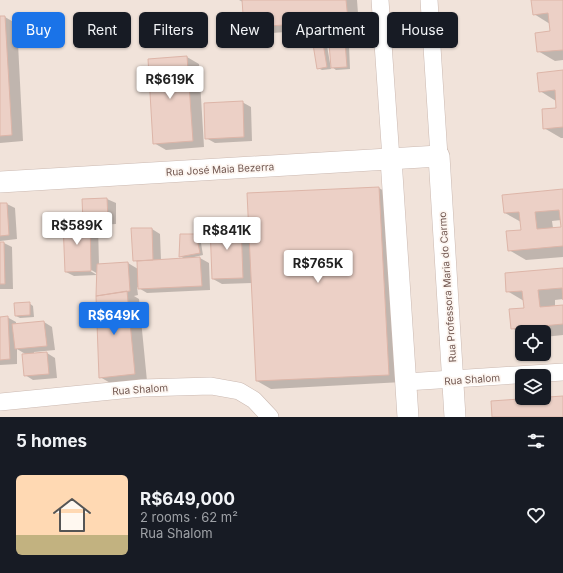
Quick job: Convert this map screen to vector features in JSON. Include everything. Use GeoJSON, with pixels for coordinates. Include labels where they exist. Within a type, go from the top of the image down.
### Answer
{"type":"FeatureCollection","features":[{"type":"Feature","properties":{"kind":"street"},"geometry":{"type":"LineString","coordinates":[[380,0],[408,417]]}},
{"type":"Feature","properties":{"kind":"street"},"geometry":{"type":"LineString","coordinates":[[429,0],[439,156]]}},
{"type":"Feature","properties":{"kind":"street","name":"Rua José Maia Bezerra"},"geometry":{"type":"LineString","coordinates":[[0,182],[439,156]]}},
{"type":"Feature","properties":{"kind":"street","name":"Rua Professora Maria do Carmo"},"geometry":{"type":"LineString","coordinates":[[439,156],[455,417]]}},
{"type":"Feature","properties":{"kind":"street","name":"Rua Shalom"},"geometry":{"type":"LineString","coordinates":[[406,382],[563,372]]}},
{"type":"Feature","properties":{"kind":"street","name":"Rua Shalom"},"geometry":{"type":"LineString","coordinates":[[0,402],[142,388],[211,386],[239,391],[254,400],[270,417]]}},
{"type":"Feature","properties":{"kind":"shaded area"},"geometry":{"type":"Polygon","coordinates":[[[0,0],[563,0],[563,417],[0,417],[0,0]]]}},
{"type":"Feature","properties":{"kind":"building"},"geometry":{"type":"Polygon","coordinates":[[[242,0],[346,0],[347,12],[282,12],[282,25],[274,26],[274,12],[243,12],[242,0]]]}},
{"type":"Feature","properties":{"kind":"building"},"geometry":{"type":"Polygon","coordinates":[[[531,0],[563,0],[563,50],[537,52],[535,33],[550,31],[548,13],[533,15],[531,0]]]}},
{"type":"Feature","properties":{"kind":"building"},"geometry":{"type":"Polygon","coordinates":[[[0,16],[5,16],[12,135],[0,136],[0,16]]]}},
{"type":"Feature","properties":{"kind":"building"},"geometry":{"type":"Polygon","coordinates":[[[314,48],[324,48],[327,67],[317,69],[314,48]]]}},
{"type":"Feature","properties":{"kind":"building"},"geometry":{"type":"Polygon","coordinates":[[[329,48],[345,48],[347,67],[331,68],[329,48]]]}},
{"type":"Feature","properties":{"kind":"building"},"geometry":{"type":"Polygon","coordinates":[[[187,56],[193,141],[153,144],[148,59],[187,56]]]}},
{"type":"Feature","properties":{"kind":"building"},"geometry":{"type":"Polygon","coordinates":[[[563,70],[563,127],[543,129],[542,109],[556,108],[555,90],[539,92],[537,73],[563,70]]]}},
{"type":"Feature","properties":{"kind":"building"},"geometry":{"type":"Polygon","coordinates":[[[243,101],[244,137],[205,139],[204,103],[243,101]]]}},
{"type":"Feature","properties":{"kind":"building"},"geometry":{"type":"Polygon","coordinates":[[[379,187],[389,375],[256,381],[247,193],[379,187]]]}},
{"type":"Feature","properties":{"kind":"building"},"geometry":{"type":"Polygon","coordinates":[[[563,189],[563,246],[508,251],[506,231],[521,230],[519,212],[504,213],[502,195],[563,189]],[[559,210],[535,212],[537,229],[561,227],[559,210]]]}},
{"type":"Feature","properties":{"kind":"building"},"geometry":{"type":"Polygon","coordinates":[[[107,198],[108,220],[83,221],[82,199],[107,198]]]}},
{"type":"Feature","properties":{"kind":"building"},"geometry":{"type":"Polygon","coordinates":[[[0,203],[7,203],[9,235],[0,236],[0,203]]]}},
{"type":"Feature","properties":{"kind":"building"},"geometry":{"type":"Polygon","coordinates":[[[90,221],[91,271],[65,272],[63,222],[90,221]]]}},
{"type":"Feature","properties":{"kind":"building"},"geometry":{"type":"Polygon","coordinates":[[[241,223],[243,278],[212,279],[210,225],[241,223]]]}},
{"type":"Feature","properties":{"kind":"building"},"geometry":{"type":"Polygon","coordinates":[[[131,228],[152,228],[153,260],[133,261],[131,228]]]}},
{"type":"Feature","properties":{"kind":"building"},"geometry":{"type":"Polygon","coordinates":[[[180,234],[196,234],[200,253],[179,257],[180,234]]]}},
{"type":"Feature","properties":{"kind":"building"},"geometry":{"type":"Polygon","coordinates":[[[0,242],[4,242],[5,284],[0,284],[0,242]]]}},
{"type":"Feature","properties":{"kind":"building"},"geometry":{"type":"Polygon","coordinates":[[[200,257],[202,286],[138,289],[137,261],[200,257]]]}},
{"type":"Feature","properties":{"kind":"building"},"geometry":{"type":"Polygon","coordinates":[[[128,262],[130,291],[96,296],[97,264],[128,262]]]}},
{"type":"Feature","properties":{"kind":"building"},"geometry":{"type":"Polygon","coordinates":[[[563,268],[563,300],[562,288],[538,290],[540,307],[563,305],[563,324],[515,325],[515,329],[511,329],[509,309],[524,308],[522,291],[506,292],[505,273],[563,268]]]}},
{"type":"Feature","properties":{"kind":"building"},"geometry":{"type":"Polygon","coordinates":[[[127,291],[135,374],[99,378],[96,296],[127,291]]]}},
{"type":"Feature","properties":{"kind":"building"},"geometry":{"type":"Polygon","coordinates":[[[30,302],[30,315],[15,316],[14,303],[30,302]]]}},
{"type":"Feature","properties":{"kind":"building"},"geometry":{"type":"Polygon","coordinates":[[[8,316],[10,359],[0,360],[0,317],[8,316]]]}},
{"type":"Feature","properties":{"kind":"building"},"geometry":{"type":"Polygon","coordinates":[[[44,321],[47,346],[15,349],[12,324],[44,321]]]}},
{"type":"Feature","properties":{"kind":"building"},"geometry":{"type":"Polygon","coordinates":[[[47,352],[49,374],[24,376],[22,354],[47,352]]]}},
{"type":"Feature","properties":{"kind":"building"},"geometry":{"type":"Polygon","coordinates":[[[563,396],[563,417],[492,417],[491,401],[515,399],[515,405],[551,405],[551,397],[563,396]]]}}]}
